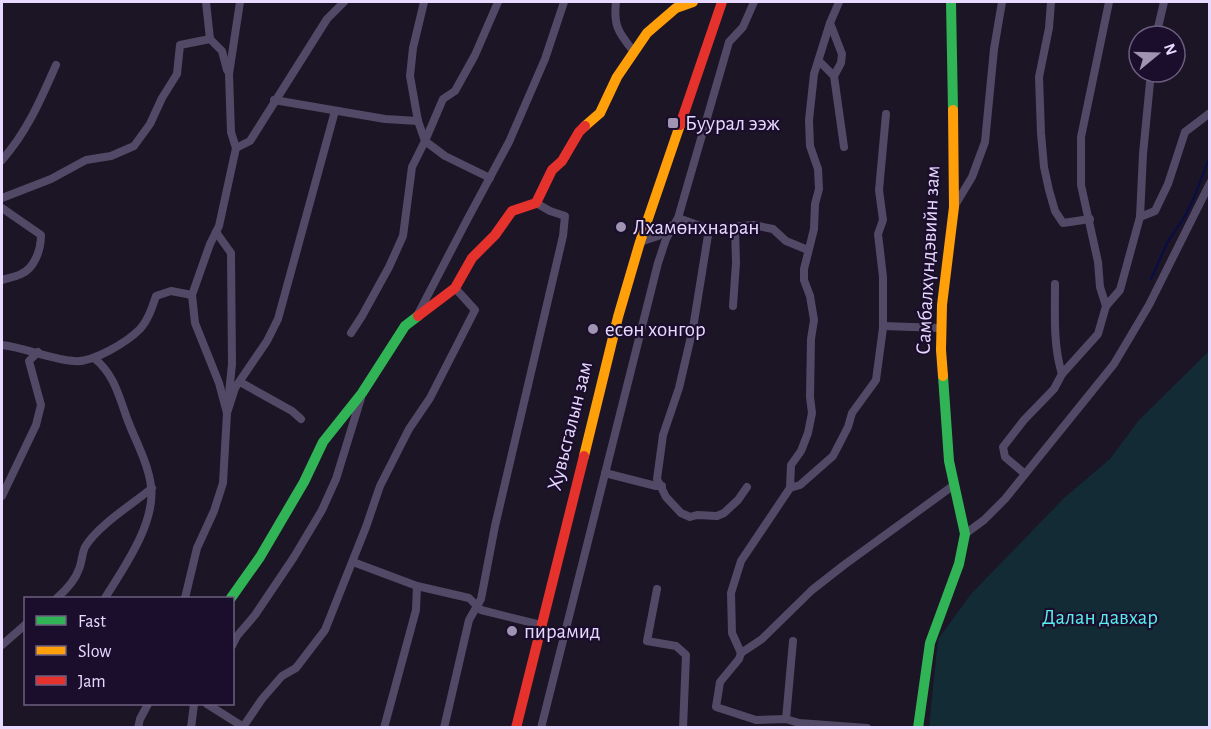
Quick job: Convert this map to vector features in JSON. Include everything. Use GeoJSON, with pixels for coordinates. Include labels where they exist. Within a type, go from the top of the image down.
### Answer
{"type":"FeatureCollection","features":[{"type":"Feature","properties":{"kind":"street"},"geometry":{"type":"LineString","coordinates":[[206,2],[210,39],[222,51],[228,74],[231,132],[236,148],[216,232],[192,295],[195,323],[219,383],[227,413]]}},
{"type":"Feature","properties":{"kind":"street"},"geometry":{"type":"LineString","coordinates":[[228,74],[240,2]]}},
{"type":"Feature","properties":{"kind":"street"},"geometry":{"type":"LineString","coordinates":[[236,148],[250,141],[327,19],[344,2]]}},
{"type":"Feature","properties":{"kind":"street"},"geometry":{"type":"LineString","coordinates":[[424,2],[413,48],[410,76],[418,121],[425,141],[445,156],[490,178]]}},
{"type":"Feature","properties":{"kind":"street"},"geometry":{"type":"LineString","coordinates":[[351,333],[389,267],[403,236],[412,167],[442,99],[455,90],[475,56],[498,2]]}},
{"type":"Feature","properties":{"kind":"street"},"geometry":{"type":"LineString","coordinates":[[418,314],[509,142],[545,59],[564,2]]}},
{"type":"Feature","properties":{"kind":"street"},"geometry":{"type":"LineString","coordinates":[[616,2],[614,19],[619,34],[634,52]]}},
{"type":"Feature","properties":{"kind":"street"},"geometry":{"type":"LineString","coordinates":[[232,597],[260,557],[304,482],[323,442],[362,393],[405,326],[455,288],[472,258],[495,235],[512,211],[536,203],[552,170],[562,160],[579,132],[600,113],[617,77],[647,33],[676,8],[693,2]]}},
{"type":"Feature","properties":{"kind":"street","name":"Хувьсгалын зам"},"geometry":{"type":"LineString","coordinates":[[516,728],[611,343],[640,242],[722,2]]}},
{"type":"Feature","properties":{"kind":"street"},"geometry":{"type":"LineString","coordinates":[[541,728],[657,262],[678,218],[729,42],[743,27],[754,2]]}},
{"type":"Feature","properties":{"kind":"street"},"geometry":{"type":"LineString","coordinates":[[741,653],[732,633],[732,593],[741,561],[790,488],[791,465],[801,451],[812,413],[811,339],[814,320],[804,280],[804,269],[814,229],[815,204],[819,189],[818,169],[810,146],[809,120],[814,74],[839,2]]}},
{"type":"Feature","properties":{"kind":"street","name":"Самбалхүндэвийн зам"},"geometry":{"type":"LineString","coordinates":[[918,728],[930,644],[959,564],[965,534],[947,444],[941,328],[954,207],[951,2]]}},
{"type":"Feature","properties":{"kind":"street"},"geometry":{"type":"LineString","coordinates":[[954,207],[972,177],[986,142],[994,49],[1002,2]]}},
{"type":"Feature","properties":{"kind":"street"},"geometry":{"type":"LineString","coordinates":[[1051,2],[1039,77],[1044,168],[1055,211],[1063,223],[1090,219]]}},
{"type":"Feature","properties":{"kind":"street"},"geometry":{"type":"LineString","coordinates":[[1106,306],[1100,286],[1090,219],[1081,185],[1081,137],[1109,2]]}},
{"type":"Feature","properties":{"kind":"street"},"geometry":{"type":"LineString","coordinates":[[1159,24],[1164,2]]}},
{"type":"Feature","properties":{"kind":"street"},"geometry":{"type":"LineString","coordinates":[[830,24],[842,54],[841,63],[834,76],[844,147]]}},
{"type":"Feature","properties":{"kind":"street"},"geometry":{"type":"LineString","coordinates":[[2,198],[51,179],[86,160],[111,156],[134,146],[150,124],[177,74],[180,45],[210,39]]}},
{"type":"Feature","properties":{"kind":"street"},"geometry":{"type":"LineString","coordinates":[[819,61],[834,76]]}},
{"type":"Feature","properties":{"kind":"street"},"geometry":{"type":"LineString","coordinates":[[2,160],[16,144],[35,112],[56,65]]}},
{"type":"Feature","properties":{"kind":"street"},"geometry":{"type":"LineString","coordinates":[[1025,474],[1005,457],[1003,448],[1024,420],[1054,389],[1062,374],[1098,334],[1106,306],[1120,290],[1140,217],[1150,84]]}},
{"type":"Feature","properties":{"kind":"street"},"geometry":{"type":"LineString","coordinates":[[274,100],[385,119],[418,121]]}},
{"type":"Feature","properties":{"kind":"street"},"geometry":{"type":"LineString","coordinates":[[227,413],[235,388],[267,342],[278,319],[335,111]]}},
{"type":"Feature","properties":{"kind":"street"},"geometry":{"type":"LineString","coordinates":[[1140,217],[1155,212],[1168,184],[1185,132],[1209,112]]}},
{"type":"Feature","properties":{"kind":"street"},"geometry":{"type":"LineString","coordinates":[[790,488],[800,485],[833,456],[848,427],[852,413],[876,380],[883,326],[883,277],[878,234],[884,220],[879,190],[886,114]]}},
{"type":"Feature","properties":{"kind":"street"},"geometry":{"type":"LineString","coordinates":[[965,534],[984,520],[1025,474],[1105,375],[1130,340],[1209,183]]}},
{"type":"Feature","properties":{"kind":"street"},"geometry":{"type":"LineString","coordinates":[[444,728],[467,629],[481,599],[495,526],[563,236],[565,216],[536,203]]}},
{"type":"Feature","properties":{"kind":"street"},"geometry":{"type":"LineString","coordinates":[[2,208],[41,235],[41,246],[33,262],[23,274],[2,280]]}},
{"type":"Feature","properties":{"kind":"street"},"geometry":{"type":"LineString","coordinates":[[640,242],[663,233],[678,218]]}},
{"type":"Feature","properties":{"kind":"street"},"geometry":{"type":"LineString","coordinates":[[678,218],[709,229],[753,225],[772,229],[786,241],[808,250]]}},
{"type":"Feature","properties":{"kind":"street"},"geometry":{"type":"LineString","coordinates":[[733,306],[736,263],[735,228]]}},
{"type":"Feature","properties":{"kind":"street"},"geometry":{"type":"LineString","coordinates":[[709,229],[693,328],[680,388],[663,435],[657,479],[666,497],[681,513],[690,517],[717,516],[724,513],[738,500],[747,487]]}},
{"type":"Feature","properties":{"kind":"street"},"geometry":{"type":"LineString","coordinates":[[185,597],[197,548],[214,511],[222,483],[232,364],[231,253],[216,232]]}},
{"type":"Feature","properties":{"kind":"street"},"geometry":{"type":"LineString","coordinates":[[1055,284],[1055,338],[1062,374]]}},
{"type":"Feature","properties":{"kind":"street"},"geometry":{"type":"LineString","coordinates":[[209,705],[244,727],[262,699],[282,676],[296,668],[326,630],[380,486],[410,429],[430,398],[475,309],[455,288]]}},
{"type":"Feature","properties":{"kind":"street"},"geometry":{"type":"LineString","coordinates":[[2,345],[73,361],[88,360],[140,329],[150,314],[156,296],[171,291],[192,295]]}},
{"type":"Feature","properties":{"kind":"street"},"geometry":{"type":"LineString","coordinates":[[883,326],[941,328]]}},
{"type":"Feature","properties":{"kind":"street"},"geometry":{"type":"LineString","coordinates":[[2,495],[36,425],[41,405],[29,361],[38,352]]}},
{"type":"Feature","properties":{"kind":"street"},"geometry":{"type":"LineString","coordinates":[[94,358],[104,366],[115,383],[125,415],[146,463],[152,488],[144,532],[127,565],[106,597]]}},
{"type":"Feature","properties":{"kind":"street"},"geometry":{"type":"LineString","coordinates":[[240,382],[292,411],[301,419]]}},
{"type":"Feature","properties":{"kind":"street"},"geometry":{"type":"LineString","coordinates":[[234,642],[294,557],[322,510],[336,479],[362,393]]}},
{"type":"Feature","properties":{"kind":"street"},"geometry":{"type":"LineString","coordinates":[[605,473],[662,486]]}},
{"type":"Feature","properties":{"kind":"street"},"geometry":{"type":"LineString","coordinates":[[867,728],[799,723],[786,719],[755,724],[716,707],[720,682],[739,659],[741,653],[762,639],[812,590],[954,485]]}},
{"type":"Feature","properties":{"kind":"street"},"geometry":{"type":"LineString","coordinates":[[58,597],[76,576],[84,548],[117,515],[152,488]]}},
{"type":"Feature","properties":{"kind":"street"},"geometry":{"type":"LineString","coordinates":[[353,562],[417,586],[469,598],[481,610],[541,625]]}},
{"type":"Feature","properties":{"kind":"street"},"geometry":{"type":"LineString","coordinates":[[384,728],[416,610],[417,586]]}},
{"type":"Feature","properties":{"kind":"street"},"geometry":{"type":"LineString","coordinates":[[657,589],[647,641],[676,646],[686,655],[683,728]]}},
{"type":"Feature","properties":{"kind":"street"},"geometry":{"type":"LineString","coordinates":[[2,645],[24,626]]}},
{"type":"Feature","properties":{"kind":"street"},"geometry":{"type":"LineString","coordinates":[[786,719],[793,641]]}},
{"type":"Feature","properties":{"kind":"street"},"geometry":{"type":"LineString","coordinates":[[138,728],[147,705]]}},
{"type":"Feature","properties":{"kind":"street"},"geometry":{"type":"LineString","coordinates":[[191,728],[194,705]]}},
{"type":"Feature","properties":{"kind":"green space","name":"Далан давхар"},"geometry":{"type":"Polygon","coordinates":[[[1209,351],[1209,727],[929,727],[938,639],[971,594],[1064,498],[1110,459],[1139,420],[1209,351]]]}},
{"type":"Feature","properties":{"kind":"waterway"},"geometry":{"type":"LineString","coordinates":[[1151,279],[1167,243],[1193,200],[1210,156]]}},
{"type":"Feature","properties":{"kind":"traffic: fast"},"geometry":{"type":"LineString","coordinates":[[951,2],[953,110]]}},
{"type":"Feature","properties":{"kind":"traffic: fast"},"geometry":{"type":"LineString","coordinates":[[232,597],[260,557],[304,482],[323,442],[362,393],[405,326],[418,316]]}},
{"type":"Feature","properties":{"kind":"traffic: fast"},"geometry":{"type":"LineString","coordinates":[[918,728],[930,643],[959,564],[965,534],[949,461],[943,376]]}},
{"type":"Feature","properties":{"kind":"traffic: slow"},"geometry":{"type":"LineString","coordinates":[[585,126],[600,113],[617,77],[647,33],[676,8],[693,2]]}},
{"type":"Feature","properties":{"kind":"traffic: slow"},"geometry":{"type":"LineString","coordinates":[[943,376],[942,305],[954,207],[953,110]]}},
{"type":"Feature","properties":{"kind":"traffic: slow"},"geometry":{"type":"LineString","coordinates":[[584,456],[618,317],[640,242],[680,125]]}},
{"type":"Feature","properties":{"kind":"traffic: jam"},"geometry":{"type":"LineString","coordinates":[[680,125],[722,2]]}},
{"type":"Feature","properties":{"kind":"traffic: jam"},"geometry":{"type":"LineString","coordinates":[[418,316],[455,288],[472,258],[495,235],[512,211],[536,203],[552,170],[562,161],[585,126]]}},
{"type":"Feature","properties":{"kind":"traffic: jam"},"geometry":{"type":"LineString","coordinates":[[516,728],[584,456]]}},
{"type":"Feature","properties":{"kind":"place","name":"Буурал ээж"},"geometry":{"type":"Point","coordinates":[673,123]}},
{"type":"Feature","properties":{"kind":"place","name":"Лхамөнхнаран"},"geometry":{"type":"Point","coordinates":[621,227]}},
{"type":"Feature","properties":{"kind":"place","name":"есөн хонгор"},"geometry":{"type":"Point","coordinates":[593,329]}},
{"type":"Feature","properties":{"kind":"place","name":"пирамид"},"geometry":{"type":"Point","coordinates":[512,631]}}]}
